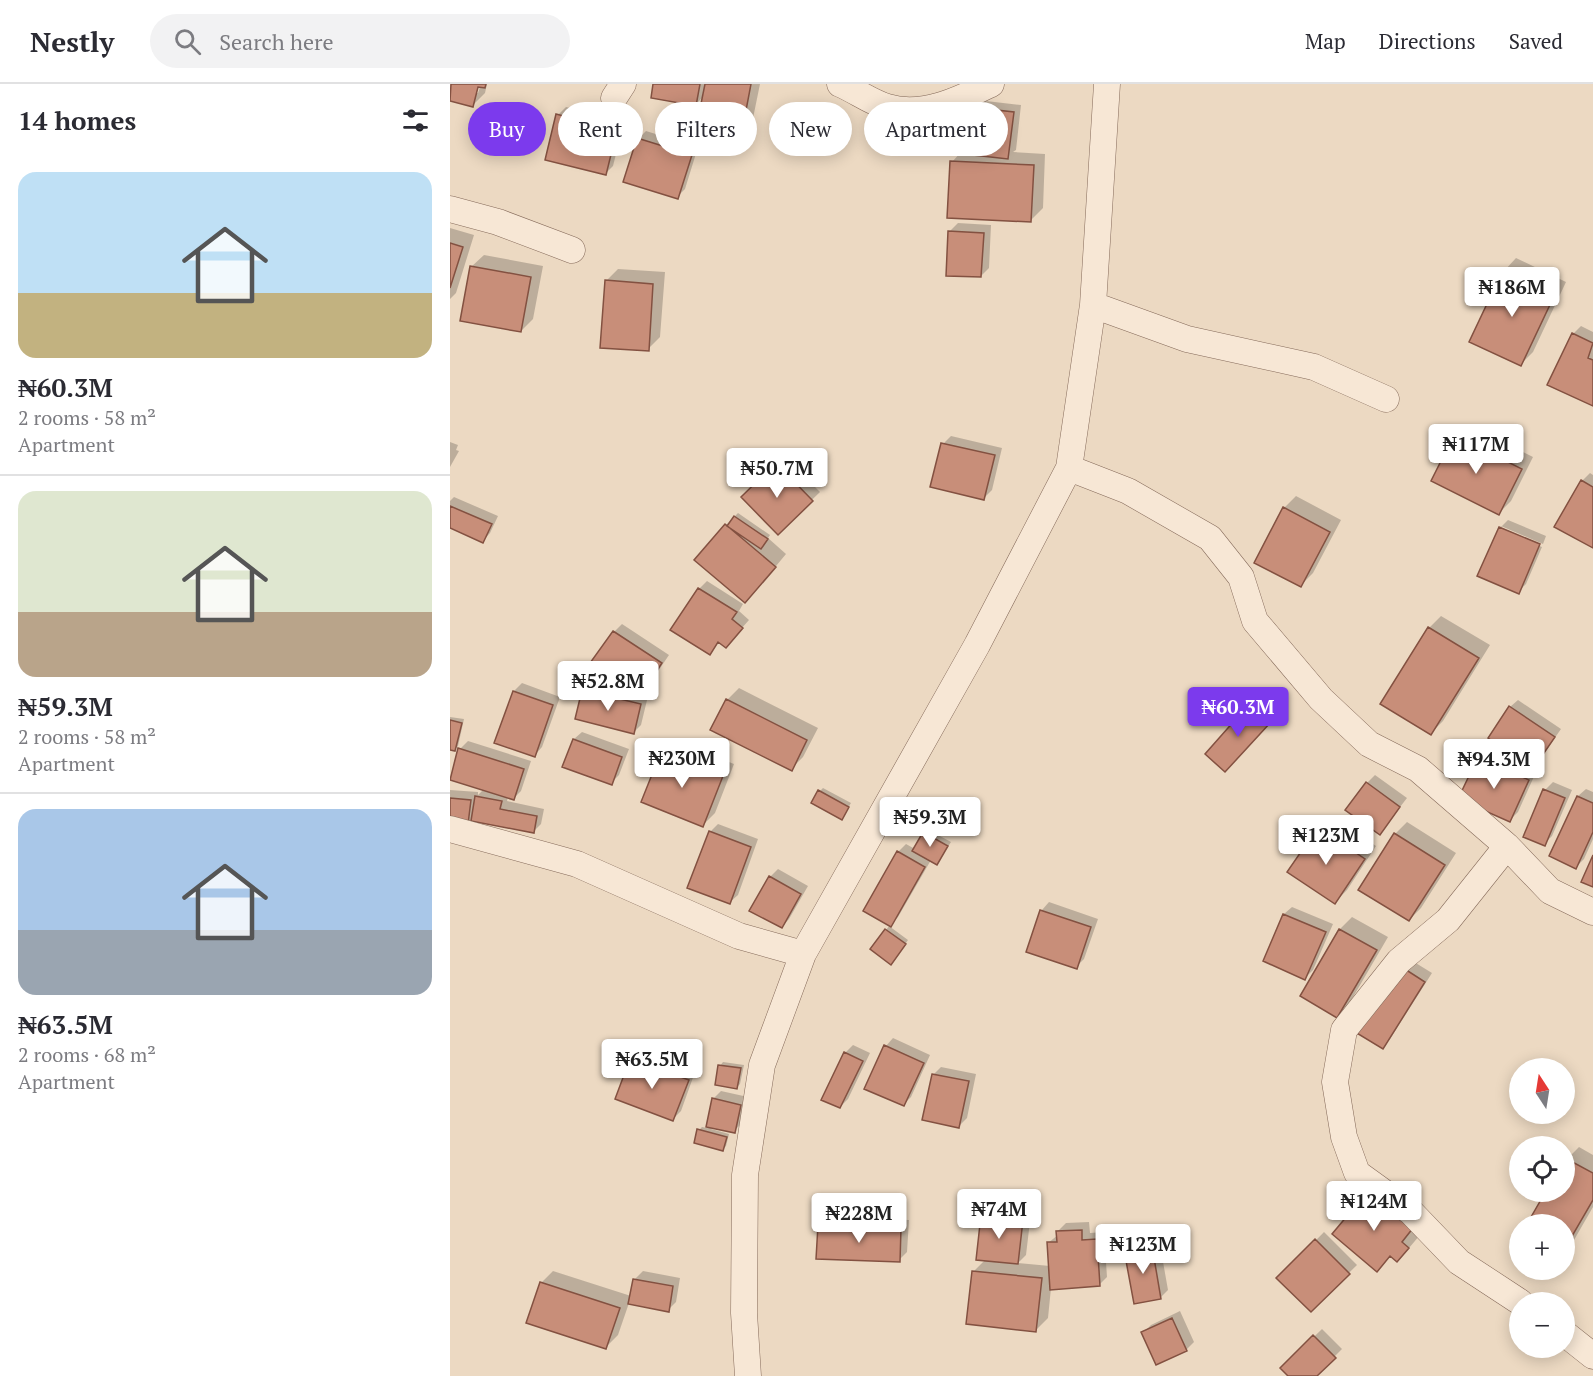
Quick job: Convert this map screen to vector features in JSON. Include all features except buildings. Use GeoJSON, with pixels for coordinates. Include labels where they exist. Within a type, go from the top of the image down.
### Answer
{"type":"FeatureCollection","features":[{"type":"Feature","properties":{"kind":"street"},"geometry":{"type":"LineString","coordinates":[[840,84],[888,107],[923,110],[961,98],[991,84]]}},
{"type":"Feature","properties":{"kind":"street"},"geometry":{"type":"LineString","coordinates":[[748,1376],[744,1313],[745,1175],[762,1065],[803,954],[977,645],[1069,468],[1093,305],[1107,84]]}},
{"type":"Feature","properties":{"kind":"street"},"geometry":{"type":"LineString","coordinates":[[450,209],[498,222],[572,250]]}},
{"type":"Feature","properties":{"kind":"street"},"geometry":{"type":"LineString","coordinates":[[1093,305],[1187,339],[1314,367],[1386,399]]}},
{"type":"Feature","properties":{"kind":"street"},"geometry":{"type":"LineString","coordinates":[[1069,468],[1128,491],[1209,538],[1241,577],[1255,621],[1321,699],[1369,744],[1418,769],[1507,846],[1550,891],[1593,912]]}},
{"type":"Feature","properties":{"kind":"street"},"geometry":{"type":"LineString","coordinates":[[450,829],[577,864],[739,936],[803,954]]}},
{"type":"Feature","properties":{"kind":"street"},"geometry":{"type":"LineString","coordinates":[[1507,846],[1448,920],[1399,961],[1344,1030],[1335,1082],[1344,1137],[1357,1173],[1411,1212],[1459,1262],[1509,1295]]}},
{"type":"Feature","properties":{"kind":"street"},"geometry":{"type":"LineString","coordinates":[[1575,1342],[1593,1356]]}}]}
